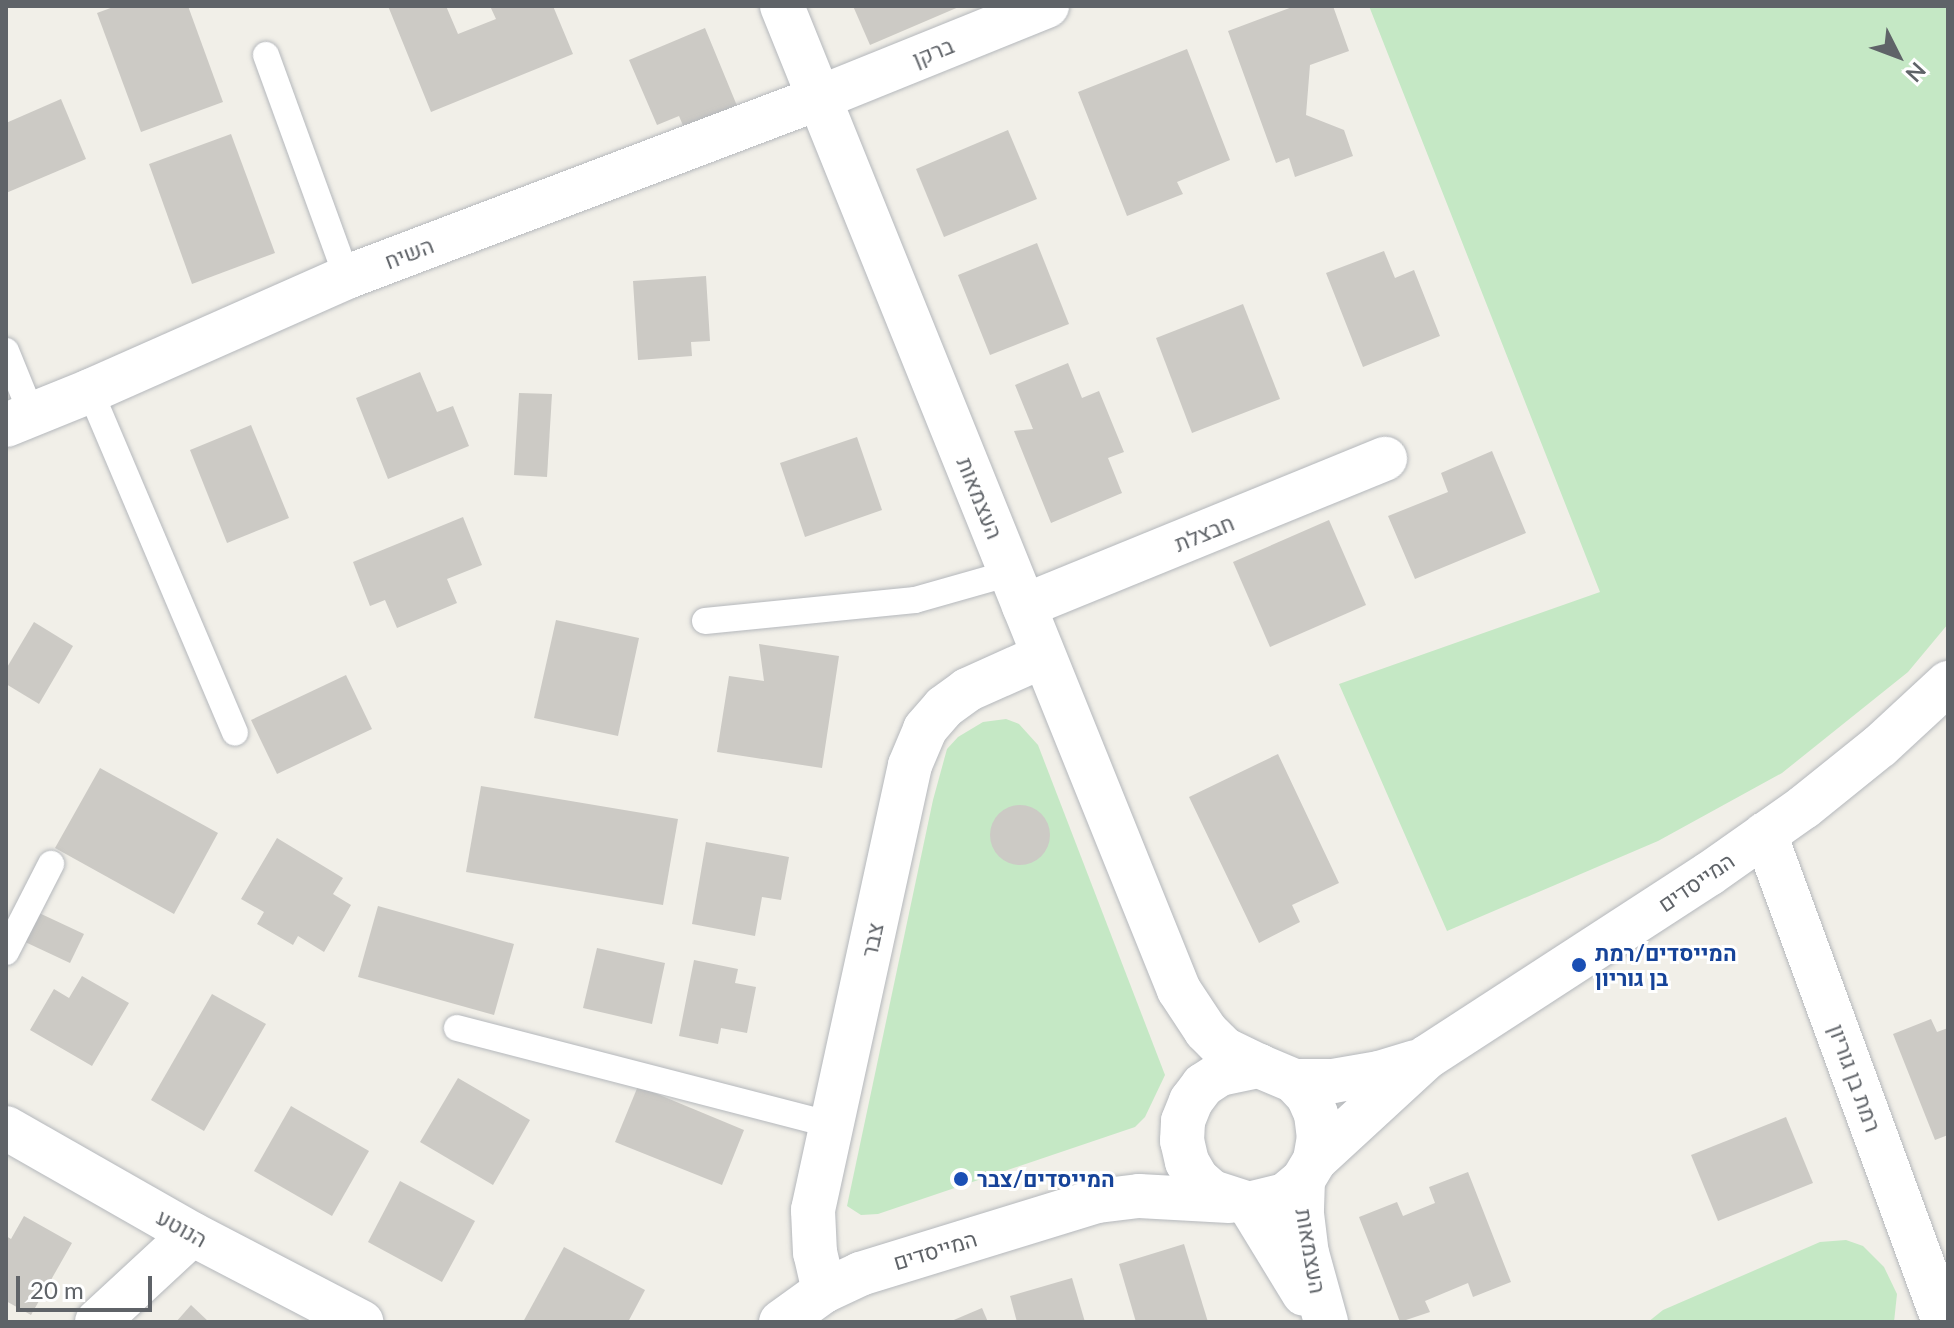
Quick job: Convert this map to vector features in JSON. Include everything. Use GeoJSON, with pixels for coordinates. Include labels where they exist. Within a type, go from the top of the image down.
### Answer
{"type":"FeatureCollection","features":[{"type":"Feature","properties":{"kind":"street","name":"העצמאות"},"geometry":{"type":"LineString","coordinates":[[782,6],[1179,990],[1206,1031],[1224,1049],[1276,1074]]}},
{"type":"Feature","properties":{"kind":"street","name":"ברקן"},"geometry":{"type":"LineString","coordinates":[[819,98],[1047,6]]}},
{"type":"Feature","properties":{"kind":"street","name":"השיח"},"geometry":{"type":"LineString","coordinates":[[19,420],[347,277],[819,98]]}},
{"type":"Feature","properties":{"kind":"street","name":"חבצלת"},"geometry":{"type":"LineString","coordinates":[[1017,590],[1385,459]]}},
{"type":"Feature","properties":{"kind":"street","name":"צבר"},"geometry":{"type":"LineString","coordinates":[[824,1291],[815,1253],[813,1210],[910,765],[925,729],[944,707],[967,690],[1043,656]]}},
{"type":"Feature","properties":{"kind":"street","name":"המייסדים"},"geometry":{"type":"LineString","coordinates":[[1309,1170],[1427,1057],[1765,834],[1880,746],[1948,683]]}},
{"type":"Feature","properties":{"kind":"street","name":"רמת בן גוריון"},"geometry":{"type":"LineString","coordinates":[[1765,834],[1944,1322]]}},
{"type":"Feature","properties":{"kind":"street","name":"העצמאות"},"geometry":{"type":"LineString","coordinates":[[1179,990],[1194,1079],[1187,1116]]}},
{"type":"Feature","properties":{"kind":"street","name":"המייסדים"},"geometry":{"type":"LineString","coordinates":[[1276,1074],[1333,1081],[1379,1073],[1427,1057]]}},
{"type":"Feature","properties":{"kind":"street"},"geometry":{"type":"LineString","coordinates":[[1239,1067],[1276,1074],[1308,1096],[1316,1114],[1319,1137],[1309,1170],[1285,1195],[1239,1202],[1212,1192],[1197,1179],[1187,1162],[1187,1116],[1203,1085],[1239,1067]]}},
{"type":"Feature","properties":{"kind":"street","name":"המייסדים"},"geometry":{"type":"LineString","coordinates":[[1098,1201],[1159,1157],[1187,1116]]}},
{"type":"Feature","properties":{"kind":"street","name":"הנוטע"},"geometry":{"type":"LineString","coordinates":[[6,1128],[192,1234],[361,1322]]}},
{"type":"Feature","properties":{"kind":"street","name":"העצמאות"},"geometry":{"type":"LineString","coordinates":[[1309,1170],[1307,1253],[1326,1322]]}},
{"type":"Feature","properties":{"kind":"street","name":"המייסדים"},"geometry":{"type":"LineString","coordinates":[[783,1321],[824,1291],[893,1262],[1098,1201],[1139,1196],[1239,1202]]}},
{"type":"Feature","properties":{"kind":"street","name":"העצמאות"},"geometry":{"type":"LineString","coordinates":[[1239,1202],[1319,1322]]}},
{"type":"Feature","properties":{"kind":"street"},"geometry":{"type":"LineString","coordinates":[[97,1322],[192,1234]]}},
{"type":"Feature","properties":{"kind":"lane"},"geometry":{"type":"LineString","coordinates":[[266,55],[347,277]]}},
{"type":"Feature","properties":{"kind":"lane"},"geometry":{"type":"LineString","coordinates":[[6,351],[19,420]]}},
{"type":"Feature","properties":{"kind":"lane"},"geometry":{"type":"LineString","coordinates":[[90,391],[235,732]]}},
{"type":"Feature","properties":{"kind":"lane"},"geometry":{"type":"LineString","coordinates":[[705,621],[1017,590]]}},
{"type":"Feature","properties":{"kind":"lane"},"geometry":{"type":"LineString","coordinates":[[6,952],[51,864]]}},
{"type":"Feature","properties":{"kind":"lane"},"geometry":{"type":"LineString","coordinates":[[457,1028],[832,1125]]}},
{"type":"Feature","properties":{"kind":"green space"},"geometry":{"type":"Polygon","coordinates":[[[1369,6],[1948,6],[1948,624],[1908,672],[1782,773],[1658,841],[1447,931],[1339,684],[1600,592],[1369,6]]]}},
{"type":"Feature","properties":{"kind":"green space"},"geometry":{"type":"Polygon","coordinates":[[[1006,719],[1019,724],[1038,745],[1165,1075],[1145,1117],[1135,1127],[878,1214],[861,1215],[847,1206],[933,800],[947,749],[958,737],[983,722],[1006,719]]]}},
{"type":"Feature","properties":{"kind":"green space"},"geometry":{"type":"Polygon","coordinates":[[[1846,1240],[1863,1246],[1884,1267],[1897,1294],[1894,1322],[1648,1322],[1663,1310],[1820,1242],[1846,1240]]]}},
{"type":"Feature","properties":{"kind":"building"},"geometry":{"type":"Polygon","coordinates":[[[116,6],[188,6],[223,102],[141,132],[97,13],[116,6]]]}},
{"type":"Feature","properties":{"kind":"building"},"geometry":{"type":"Polygon","coordinates":[[[388,6],[446,6],[458,34],[496,19],[490,6],[553,6],[573,54],[431,112],[388,6]]]}},
{"type":"Feature","properties":{"kind":"building"},"geometry":{"type":"Polygon","coordinates":[[[853,6],[961,6],[870,45],[853,6]]]}},
{"type":"Feature","properties":{"kind":"building"},"geometry":{"type":"Polygon","coordinates":[[[1295,6],[1333,6],[1349,51],[1310,65],[1306,115],[1344,130],[1353,156],[1295,177],[1289,158],[1276,163],[1228,31],[1295,6]]]}},
{"type":"Feature","properties":{"kind":"building"},"geometry":{"type":"Polygon","coordinates":[[[705,28],[740,113],[687,135],[679,116],[657,125],[629,60],[705,28]]]}},
{"type":"Feature","properties":{"kind":"building"},"geometry":{"type":"Polygon","coordinates":[[[1187,49],[1230,160],[1177,182],[1183,194],[1127,216],[1078,92],[1187,49]]]}},
{"type":"Feature","properties":{"kind":"building"},"geometry":{"type":"Polygon","coordinates":[[[61,99],[86,159],[6,193],[6,123],[61,99]]]}},
{"type":"Feature","properties":{"kind":"building"},"geometry":{"type":"Polygon","coordinates":[[[1008,130],[1037,199],[944,237],[916,169],[1008,130]]]}},
{"type":"Feature","properties":{"kind":"building"},"geometry":{"type":"Polygon","coordinates":[[[231,134],[275,253],[192,284],[149,164],[231,134]]]}},
{"type":"Feature","properties":{"kind":"building"},"geometry":{"type":"Polygon","coordinates":[[[1037,243],[1069,324],[990,355],[958,275],[1037,243]]]}},
{"type":"Feature","properties":{"kind":"building"},"geometry":{"type":"Polygon","coordinates":[[[1384,251],[1395,278],[1414,270],[1440,336],[1363,367],[1326,273],[1384,251]]]}},
{"type":"Feature","properties":{"kind":"building"},"geometry":{"type":"Polygon","coordinates":[[[706,276],[710,341],[691,342],[692,356],[638,360],[633,281],[706,276]]]}},
{"type":"Feature","properties":{"kind":"building"},"geometry":{"type":"Polygon","coordinates":[[[1243,304],[1280,399],[1192,433],[1156,338],[1243,304]]]}},
{"type":"Feature","properties":{"kind":"building"},"geometry":{"type":"Polygon","coordinates":[[[1068,363],[1082,398],[1099,391],[1124,452],[1108,458],[1122,493],[1051,523],[1014,431],[1033,429],[1015,385],[1068,363]]]}},
{"type":"Feature","properties":{"kind":"building"},"geometry":{"type":"Polygon","coordinates":[[[420,372],[437,412],[453,406],[469,446],[388,479],[356,398],[420,372]]]}},
{"type":"Feature","properties":{"kind":"building"},"geometry":{"type":"Polygon","coordinates":[[[519,393],[552,394],[547,477],[514,475],[519,393]]]}},
{"type":"Feature","properties":{"kind":"building"},"geometry":{"type":"Polygon","coordinates":[[[251,425],[289,518],[227,543],[190,450],[251,425]]]}},
{"type":"Feature","properties":{"kind":"building"},"geometry":{"type":"Polygon","coordinates":[[[857,437],[882,510],[805,537],[780,463],[857,437]]]}},
{"type":"Feature","properties":{"kind":"building"},"geometry":{"type":"Polygon","coordinates":[[[1492,451],[1526,533],[1415,579],[1388,516],[1448,492],[1441,473],[1492,451]]]}},
{"type":"Feature","properties":{"kind":"building"},"geometry":{"type":"Polygon","coordinates":[[[463,517],[482,565],[447,579],[457,603],[397,628],[385,600],[370,606],[353,562],[463,517]]]}},
{"type":"Feature","properties":{"kind":"building"},"geometry":{"type":"Polygon","coordinates":[[[1329,520],[1366,605],[1270,647],[1233,562],[1329,520]]]}},
{"type":"Feature","properties":{"kind":"building"},"geometry":{"type":"Polygon","coordinates":[[[556,620],[639,638],[618,736],[534,718],[556,620]]]}},
{"type":"Feature","properties":{"kind":"building"},"geometry":{"type":"Polygon","coordinates":[[[34,622],[73,646],[39,704],[6,684],[6,669],[34,622]]]}},
{"type":"Feature","properties":{"kind":"building"},"geometry":{"type":"Polygon","coordinates":[[[759,644],[839,656],[822,768],[717,752],[729,676],[764,681],[759,644]]]}},
{"type":"Feature","properties":{"kind":"building"},"geometry":{"type":"Polygon","coordinates":[[[346,675],[372,729],[277,774],[251,720],[346,675]]]}},
{"type":"Feature","properties":{"kind":"building"},"geometry":{"type":"Polygon","coordinates":[[[1278,754],[1339,883],[1292,905],[1300,922],[1259,943],[1189,797],[1278,754]]]}},
{"type":"Feature","properties":{"kind":"building"},"geometry":{"type":"Polygon","coordinates":[[[100,768],[218,833],[174,914],[55,848],[100,768]]]}},
{"type":"Feature","properties":{"kind":"building"},"geometry":{"type":"Polygon","coordinates":[[[481,786],[678,819],[663,905],[466,872],[481,786]]]}},
{"type":"Feature","properties":{"kind":"building"},"geometry":{"type":"Polygon","coordinates":[[[1020,805],[1032,807],[1041,814],[1048,823],[1048,847],[1041,856],[1032,863],[1020,865],[1008,863],[999,856],[992,847],[990,835],[992,823],[999,814],[1008,807],[1020,805]]]}},
{"type":"Feature","properties":{"kind":"building"},"geometry":{"type":"Polygon","coordinates":[[[277,838],[343,878],[333,894],[351,905],[324,952],[298,936],[293,945],[257,924],[264,912],[241,899],[277,838]]]}},
{"type":"Feature","properties":{"kind":"building"},"geometry":{"type":"Polygon","coordinates":[[[706,842],[789,857],[781,900],[762,897],[755,936],[692,924],[706,842]]]}},
{"type":"Feature","properties":{"kind":"building"},"geometry":{"type":"Polygon","coordinates":[[[378,906],[514,944],[494,1015],[358,977],[378,906]]]}},
{"type":"Feature","properties":{"kind":"building"},"geometry":{"type":"Polygon","coordinates":[[[37,912],[84,934],[70,963],[23,941],[37,912]]]}},
{"type":"Feature","properties":{"kind":"building"},"geometry":{"type":"Polygon","coordinates":[[[597,948],[665,963],[652,1024],[583,1008],[597,948]]]}},
{"type":"Feature","properties":{"kind":"building"},"geometry":{"type":"Polygon","coordinates":[[[694,960],[738,969],[735,983],[756,987],[747,1033],[721,1028],[718,1044],[679,1036],[694,960]]]}},
{"type":"Feature","properties":{"kind":"building"},"geometry":{"type":"Polygon","coordinates":[[[82,976],[129,1003],[92,1066],[30,1030],[54,989],[69,998],[82,976]]]}},
{"type":"Feature","properties":{"kind":"building"},"geometry":{"type":"Polygon","coordinates":[[[212,994],[266,1024],[204,1131],[151,1100],[212,994]]]}},
{"type":"Feature","properties":{"kind":"building"},"geometry":{"type":"Polygon","coordinates":[[[1931,1019],[1937,1032],[1948,1028],[1948,1135],[1935,1140],[1893,1034],[1931,1019]]]}},
{"type":"Feature","properties":{"kind":"building"},"geometry":{"type":"Polygon","coordinates":[[[458,1078],[530,1120],[493,1185],[420,1142],[458,1078]]]}},
{"type":"Feature","properties":{"kind":"building"},"geometry":{"type":"Polygon","coordinates":[[[638,1086],[744,1130],[722,1185],[615,1142],[638,1086]]]}},
{"type":"Feature","properties":{"kind":"building"},"geometry":{"type":"Polygon","coordinates":[[[291,1106],[369,1151],[332,1216],[254,1171],[291,1106]]]}},
{"type":"Feature","properties":{"kind":"building"},"geometry":{"type":"Polygon","coordinates":[[[1786,1117],[1813,1183],[1718,1221],[1691,1155],[1786,1117]]]}},
{"type":"Feature","properties":{"kind":"building"},"geometry":{"type":"Polygon","coordinates":[[[1468,1172],[1511,1282],[1473,1297],[1468,1283],[1425,1301],[1430,1312],[1400,1322],[1359,1217],[1397,1202],[1403,1216],[1435,1203],[1429,1187],[1468,1172]]]}},
{"type":"Feature","properties":{"kind":"building"},"geometry":{"type":"Polygon","coordinates":[[[400,1181],[475,1221],[442,1282],[368,1242],[400,1181]]]}},
{"type":"Feature","properties":{"kind":"building"},"geometry":{"type":"Polygon","coordinates":[[[24,1216],[72,1243],[31,1315],[6,1301],[6,1236],[11,1239],[24,1216]]]}},
{"type":"Feature","properties":{"kind":"building"},"geometry":{"type":"Polygon","coordinates":[[[1184,1244],[1208,1322],[1136,1322],[1119,1264],[1184,1244]]]}},
{"type":"Feature","properties":{"kind":"building"},"geometry":{"type":"Polygon","coordinates":[[[564,1247],[645,1290],[628,1322],[523,1322],[564,1247]]]}},
{"type":"Feature","properties":{"kind":"building"},"geometry":{"type":"Polygon","coordinates":[[[1072,1278],[1085,1322],[1017,1322],[1010,1296],[1072,1278]]]}},
{"type":"Feature","properties":{"kind":"building"},"geometry":{"type":"Polygon","coordinates":[[[191,1305],[209,1322],[176,1322],[191,1305]]]}},
{"type":"Feature","properties":{"kind":"building"},"geometry":{"type":"Polygon","coordinates":[[[982,1308],[988,1322],[949,1322],[982,1308]]]}},
{"type":"Feature","properties":{"kind":"place","name":"המייסדים/רמת בן גוריון"},"geometry":{"type":"Point","coordinates":[1579,965]}},
{"type":"Feature","properties":{"kind":"place","name":"המייסדים/צבר"},"geometry":{"type":"Point","coordinates":[961,1179]}}]}
